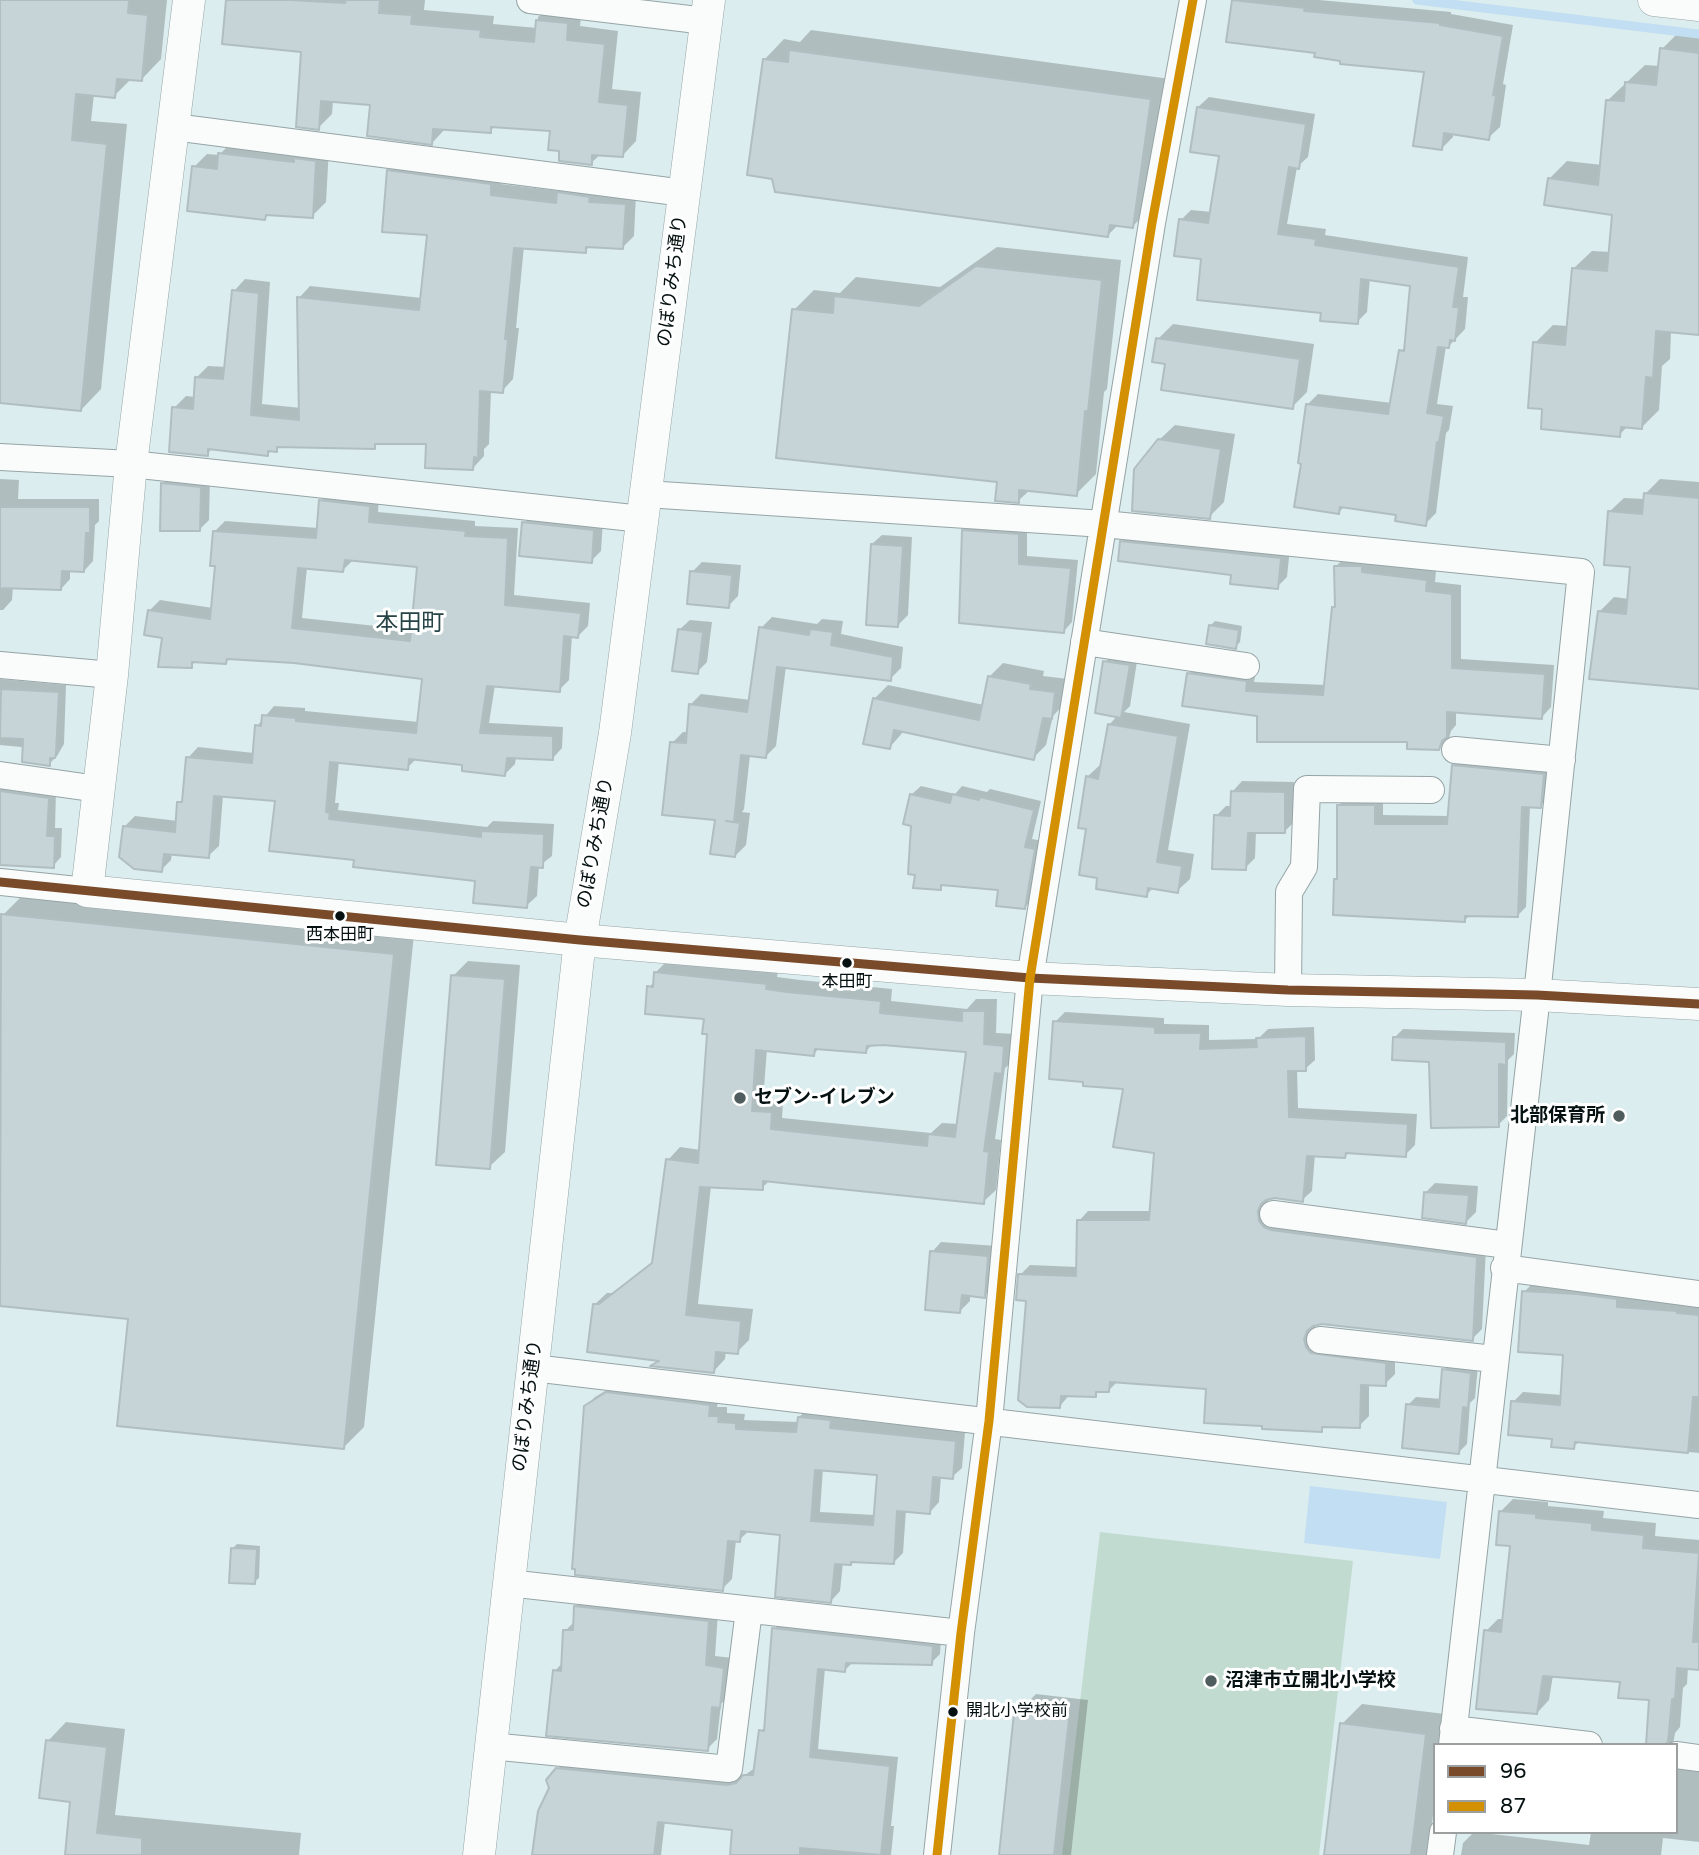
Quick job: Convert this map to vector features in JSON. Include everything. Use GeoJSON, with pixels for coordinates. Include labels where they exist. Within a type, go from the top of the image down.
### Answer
{"type":"FeatureCollection","features":[{"type":"Feature","properties":{"kind":"street"},"geometry":{"type":"LineString","coordinates":[[87,891],[112,675],[131,464],[189,0]]}},
{"type":"Feature","properties":{"kind":"street"},"geometry":{"type":"LineString","coordinates":[[530,0],[708,10]]}},
{"type":"Feature","properties":{"kind":"street"},"geometry":{"type":"LineString","coordinates":[[937,1855],[961,1633],[989,1421],[1030,978],[1152,223],[1193,0]]}},
{"type":"Feature","properties":{"kind":"street","name":"のぼりみち通り"},"geometry":{"type":"LineString","coordinates":[[479,1855],[580,940],[615,733],[708,10]]}},
{"type":"Feature","properties":{"kind":"street"},"geometry":{"type":"LineString","coordinates":[[174,127],[684,193]]}},
{"type":"Feature","properties":{"kind":"street"},"geometry":{"type":"LineString","coordinates":[[0,457],[131,464],[644,506],[1104,524],[1581,572],[1453,1737],[1555,1743]]}},
{"type":"Feature","properties":{"kind":"street"},"geometry":{"type":"LineString","coordinates":[[1084,642],[1246,666]]}},
{"type":"Feature","properties":{"kind":"street"},"geometry":{"type":"LineString","coordinates":[[0,664],[112,675]]}},
{"type":"Feature","properties":{"kind":"street"},"geometry":{"type":"LineString","coordinates":[[1455,750],[1562,760]]}},
{"type":"Feature","properties":{"kind":"street"},"geometry":{"type":"LineString","coordinates":[[0,775],[98,789]]}},
{"type":"Feature","properties":{"kind":"street"},"geometry":{"type":"LineString","coordinates":[[1288,990],[1289,892],[1304,866],[1307,789],[1431,790]]}},
{"type":"Feature","properties":{"kind":"street"},"geometry":{"type":"LineString","coordinates":[[0,882],[580,940],[1030,978],[1288,990],[1536,995],[1699,1004]]}},
{"type":"Feature","properties":{"kind":"street"},"geometry":{"type":"LineString","coordinates":[[1273,1214],[1699,1294]]}},
{"type":"Feature","properties":{"kind":"street"},"geometry":{"type":"LineString","coordinates":[[1320,1340],[1494,1359]]}},
{"type":"Feature","properties":{"kind":"street"},"geometry":{"type":"LineString","coordinates":[[533,1368],[1699,1505]]}},
{"type":"Feature","properties":{"kind":"street"},"geometry":{"type":"LineString","coordinates":[[508,1583],[961,1633]]}},
{"type":"Feature","properties":{"kind":"street"},"geometry":{"type":"LineString","coordinates":[[490,1746],[729,1769],[749,1610]]}},
{"type":"Feature","properties":{"kind":"street"},"geometry":{"type":"LineString","coordinates":[[1678,1755],[1699,1758]]}},
{"type":"Feature","properties":{"kind":"street"},"geometry":{"type":"LineString","coordinates":[[1440,1855],[1443,1834]]}},
{"type":"Feature","properties":{"kind":"green space"},"geometry":{"type":"Polygon","coordinates":[[[1100,1532],[1353,1561],[1319,1855],[1062,1855],[1100,1532]]]}},
{"type":"Feature","properties":{"kind":"water"},"geometry":{"type":"Polygon","coordinates":[[[1310,1486],[1447,1502],[1440,1559],[1304,1543],[1310,1486]]]}},
{"type":"Feature","properties":{"kind":"building"},"geometry":{"type":"Polygon","coordinates":[[[0,0],[129,0],[128,13],[148,15],[142,81],[117,79],[115,98],[76,94],[72,140],[107,144],[81,411],[0,403],[0,0]]]}},
{"type":"Feature","properties":{"kind":"building"},"geometry":{"type":"Polygon","coordinates":[[[226,0],[345,3],[346,0],[380,0],[379,13],[412,15],[411,24],[481,30],[480,37],[534,42],[536,20],[568,23],[567,40],[605,44],[599,102],[628,105],[623,157],[592,155],[592,165],[559,161],[559,151],[548,150],[550,131],[491,127],[491,133],[433,129],[432,145],[367,136],[370,105],[321,101],[319,130],[296,127],[301,52],[222,44],[226,0]]]}},
{"type":"Feature","properties":{"kind":"building"},"geometry":{"type":"Polygon","coordinates":[[[1232,0],[1305,8],[1304,11],[1440,23],[1503,36],[1489,140],[1444,133],[1442,150],[1413,146],[1424,72],[1340,64],[1340,61],[1314,57],[1315,53],[1226,42],[1232,0]]]}},
{"type":"Feature","properties":{"kind":"building"},"geometry":{"type":"Polygon","coordinates":[[[1660,48],[1699,53],[1699,335],[1656,331],[1653,378],[1646,377],[1642,429],[1621,427],[1620,437],[1541,429],[1542,409],[1528,408],[1533,342],[1565,345],[1572,268],[1607,271],[1612,215],[1544,205],[1548,178],[1598,185],[1606,100],[1624,101],[1625,82],[1656,85],[1660,48]]]}},
{"type":"Feature","properties":{"kind":"building"},"geometry":{"type":"Polygon","coordinates":[[[789,50],[1151,99],[1133,228],[1110,225],[1108,237],[775,192],[772,179],[747,175],[763,59],[788,62],[789,50]]]}},
{"type":"Feature","properties":{"kind":"building"},"geometry":{"type":"Polygon","coordinates":[[[1197,107],[1306,124],[1299,169],[1289,167],[1278,234],[1316,239],[1315,245],[1459,267],[1453,307],[1459,307],[1455,341],[1450,340],[1449,348],[1438,347],[1427,413],[1444,416],[1437,442],[1426,526],[1395,521],[1396,515],[1340,507],[1339,514],[1294,507],[1306,404],[1388,414],[1399,350],[1404,351],[1410,286],[1361,279],[1358,324],[1320,321],[1321,313],[1197,300],[1201,259],[1174,256],[1179,219],[1208,223],[1219,156],[1190,152],[1197,107]]]}},
{"type":"Feature","properties":{"kind":"building"},"geometry":{"type":"Polygon","coordinates":[[[218,153],[294,162],[294,158],[316,161],[313,218],[266,215],[265,220],[187,211],[192,166],[217,169],[218,153]]]}},
{"type":"Feature","properties":{"kind":"building"},"geometry":{"type":"Polygon","coordinates":[[[387,170],[491,184],[491,195],[556,203],[557,192],[590,197],[589,202],[626,204],[623,249],[586,247],[586,253],[514,248],[503,393],[480,391],[478,458],[474,457],[473,470],[425,468],[426,444],[375,444],[375,449],[277,447],[277,452],[268,451],[268,456],[208,449],[208,456],[169,452],[172,407],[193,409],[195,377],[223,379],[232,290],[259,293],[251,415],[299,420],[297,297],[419,310],[427,235],[382,232],[387,170]]]}},
{"type":"Feature","properties":{"kind":"building"},"geometry":{"type":"Polygon","coordinates":[[[976,266],[1102,280],[1077,496],[1019,490],[1019,503],[995,501],[997,482],[776,458],[792,309],[833,313],[834,296],[919,306],[976,266]]]}},
{"type":"Feature","properties":{"kind":"building"},"geometry":{"type":"Polygon","coordinates":[[[1156,338],[1300,359],[1293,409],[1161,390],[1165,364],[1152,362],[1156,338]]]}},
{"type":"Feature","properties":{"kind":"building"},"geometry":{"type":"Polygon","coordinates":[[[1158,439],[1221,449],[1210,519],[1132,511],[1134,469],[1158,439]]]}},
{"type":"Feature","properties":{"kind":"building"},"geometry":{"type":"Polygon","coordinates":[[[161,483],[201,487],[200,531],[160,531],[161,483]]]}},
{"type":"Feature","properties":{"kind":"building"},"geometry":{"type":"Polygon","coordinates":[[[1644,493],[1699,498],[1699,689],[1589,679],[1598,611],[1626,614],[1630,567],[1604,565],[1608,511],[1642,514],[1644,493]]]}},
{"type":"Feature","properties":{"kind":"building"},"geometry":{"type":"Polygon","coordinates":[[[319,500],[370,506],[369,522],[466,531],[465,536],[508,538],[505,605],[581,613],[578,638],[564,636],[560,692],[487,686],[480,733],[553,736],[553,760],[507,758],[505,776],[462,771],[462,765],[409,759],[408,770],[330,762],[326,812],[330,813],[329,819],[481,837],[481,831],[544,834],[543,868],[531,867],[527,908],[473,903],[475,881],[353,867],[354,860],[269,851],[275,801],[214,796],[209,858],[164,854],[162,872],[134,869],[119,857],[123,826],[175,832],[177,802],[182,802],[186,757],[252,763],[255,725],[261,726],[262,715],[416,733],[422,679],[294,663],[227,659],[226,664],[192,662],[192,668],[158,667],[162,638],[144,635],[148,610],[210,619],[215,566],[210,566],[213,531],[316,538],[319,500]],[[345,560],[343,572],[298,568],[292,628],[410,641],[417,567],[345,560]]]}},
{"type":"Feature","properties":{"kind":"building"},"geometry":{"type":"Polygon","coordinates":[[[0,507],[90,507],[90,533],[86,533],[84,572],[62,571],[61,590],[0,588],[0,507]]]}},
{"type":"Feature","properties":{"kind":"building"},"geometry":{"type":"Polygon","coordinates":[[[522,522],[594,530],[592,563],[519,556],[522,522]]]}},
{"type":"Feature","properties":{"kind":"building"},"geometry":{"type":"Polygon","coordinates":[[[962,530],[1019,534],[1019,564],[1071,568],[1064,633],[959,623],[962,530]]]}},
{"type":"Feature","properties":{"kind":"building"},"geometry":{"type":"Polygon","coordinates":[[[1120,541],[1281,558],[1278,589],[1230,584],[1231,575],[1118,561],[1120,541]]]}},
{"type":"Feature","properties":{"kind":"building"},"geometry":{"type":"Polygon","coordinates":[[[871,544],[903,546],[898,627],[866,625],[871,544]]]}},
{"type":"Feature","properties":{"kind":"building"},"geometry":{"type":"Polygon","coordinates":[[[1334,566],[1362,566],[1362,572],[1427,580],[1426,591],[1452,594],[1452,668],[1545,674],[1542,719],[1447,712],[1447,737],[1442,741],[1439,750],[1407,749],[1407,742],[1257,742],[1257,716],[1182,706],[1187,673],[1247,681],[1246,691],[1323,695],[1332,607],[1335,607],[1334,566]]]}},
{"type":"Feature","properties":{"kind":"building"},"geometry":{"type":"Polygon","coordinates":[[[690,571],[732,575],[729,608],[687,604],[690,571]]]}},
{"type":"Feature","properties":{"kind":"building"},"geometry":{"type":"Polygon","coordinates":[[[1209,625],[1239,630],[1236,649],[1206,644],[1209,625]]]}},
{"type":"Feature","properties":{"kind":"building"},"geometry":{"type":"Polygon","coordinates":[[[759,627],[809,635],[810,629],[833,632],[831,645],[893,657],[891,681],[777,667],[766,758],[741,755],[734,822],[726,821],[740,823],[735,857],[710,854],[715,820],[662,815],[670,742],[686,743],[689,704],[747,712],[759,627]]]}},
{"type":"Feature","properties":{"kind":"building"},"geometry":{"type":"Polygon","coordinates":[[[678,629],[703,632],[698,674],[672,671],[678,629]]]}},
{"type":"Feature","properties":{"kind":"building"},"geometry":{"type":"Polygon","coordinates":[[[1103,661],[1130,665],[1121,718],[1095,713],[1103,661]]]}},
{"type":"Feature","properties":{"kind":"building"},"geometry":{"type":"Polygon","coordinates":[[[988,676],[1031,684],[1030,689],[1055,692],[1052,719],[1043,718],[1034,760],[894,730],[890,749],[863,744],[873,698],[979,720],[988,676]]]}},
{"type":"Feature","properties":{"kind":"building"},"geometry":{"type":"Polygon","coordinates":[[[1,689],[59,692],[56,753],[55,758],[50,758],[50,766],[22,762],[23,739],[0,738],[1,689]]]}},
{"type":"Feature","properties":{"kind":"building"},"geometry":{"type":"Polygon","coordinates":[[[1108,724],[1178,736],[1157,862],[1182,866],[1178,893],[1148,888],[1147,897],[1096,889],[1097,878],[1079,875],[1086,829],[1078,828],[1086,776],[1098,779],[1108,724]]]}},
{"type":"Feature","properties":{"kind":"building"},"geometry":{"type":"Polygon","coordinates":[[[1452,765],[1544,774],[1541,808],[1522,807],[1518,917],[1465,916],[1465,922],[1333,915],[1334,879],[1337,879],[1337,805],[1375,805],[1375,824],[1447,824],[1452,765]]]}},
{"type":"Feature","properties":{"kind":"building"},"geometry":{"type":"Polygon","coordinates":[[[0,791],[49,798],[47,836],[55,836],[54,868],[0,865],[0,791]]]}},
{"type":"Feature","properties":{"kind":"building"},"geometry":{"type":"Polygon","coordinates":[[[1231,791],[1285,792],[1285,833],[1248,833],[1246,870],[1212,869],[1214,815],[1230,816],[1231,791]]]}},
{"type":"Feature","properties":{"kind":"building"},"geometry":{"type":"Polygon","coordinates":[[[910,794],[950,803],[952,794],[979,800],[980,797],[1034,810],[1025,847],[1035,849],[1025,909],[996,906],[998,890],[941,885],[941,890],[913,888],[915,875],[908,874],[911,826],[903,824],[910,794]]]}},
{"type":"Feature","properties":{"kind":"building"},"geometry":{"type":"Polygon","coordinates":[[[1,914],[394,954],[344,1449],[117,1426],[128,1319],[0,1306],[1,914]]]}},
{"type":"Feature","properties":{"kind":"building"},"geometry":{"type":"Polygon","coordinates":[[[654,972],[767,984],[766,989],[787,992],[881,1001],[880,1013],[962,1021],[962,1011],[985,1011],[984,1044],[1004,1046],[1002,1074],[995,1073],[984,1151],[989,1152],[984,1204],[763,1181],[763,1190],[700,1187],[686,1315],[741,1321],[738,1354],[716,1352],[714,1373],[650,1366],[659,1361],[587,1352],[593,1304],[599,1304],[652,1263],[666,1159],[698,1163],[707,1034],[702,1034],[704,1019],[645,1014],[647,986],[653,987],[654,972]],[[883,1045],[867,1046],[866,1053],[815,1049],[814,1056],[756,1050],[752,1111],[772,1112],[771,1129],[927,1146],[928,1134],[955,1137],[966,1052],[883,1045]]]}},
{"type":"Feature","properties":{"kind":"building"},"geometry":{"type":"Polygon","coordinates":[[[451,975],[505,979],[490,1169],[436,1165],[451,975]]]}},
{"type":"Feature","properties":{"kind":"building"},"geometry":{"type":"Polygon","coordinates":[[[1053,1021],[1155,1027],[1155,1033],[1201,1033],[1200,1049],[1257,1047],[1256,1038],[1306,1036],[1306,1071],[1288,1071],[1289,1117],[1408,1124],[1406,1157],[1346,1153],[1345,1158],[1307,1156],[1303,1202],[1275,1198],[1266,1200],[1258,1211],[1259,1221],[1271,1230],[1477,1257],[1473,1341],[1322,1324],[1313,1326],[1304,1339],[1311,1353],[1386,1363],[1386,1386],[1361,1385],[1360,1428],[1322,1427],[1322,1432],[1204,1423],[1206,1389],[1110,1382],[1109,1392],[1096,1392],[1096,1397],[1061,1396],[1060,1408],[1027,1407],[1018,1400],[1026,1301],[1016,1300],[1018,1274],[1076,1276],[1077,1220],[1149,1220],[1154,1153],[1113,1147],[1123,1089],[1083,1086],[1083,1082],[1049,1079],[1053,1021]]]}},
{"type":"Feature","properties":{"kind":"building"},"geometry":{"type":"Polygon","coordinates":[[[1393,1037],[1506,1042],[1506,1065],[1499,1064],[1499,1127],[1431,1128],[1429,1062],[1392,1060],[1393,1037]]]}},
{"type":"Feature","properties":{"kind":"building"},"geometry":{"type":"Polygon","coordinates":[[[1424,1192],[1469,1195],[1466,1224],[1422,1218],[1424,1192]]]}},
{"type":"Feature","properties":{"kind":"building"},"geometry":{"type":"Polygon","coordinates":[[[930,1251],[988,1256],[985,1298],[962,1295],[960,1313],[925,1310],[930,1251]]]}},
{"type":"Feature","properties":{"kind":"building"},"geometry":{"type":"Polygon","coordinates":[[[1522,1291],[1617,1299],[1617,1307],[1699,1315],[1699,1397],[1693,1397],[1688,1453],[1575,1442],[1574,1449],[1551,1447],[1552,1439],[1508,1435],[1511,1401],[1560,1405],[1563,1355],[1518,1352],[1522,1291]]]}},
{"type":"Feature","properties":{"kind":"building"},"geometry":{"type":"Polygon","coordinates":[[[1442,1369],[1471,1373],[1468,1408],[1463,1407],[1459,1454],[1402,1448],[1406,1404],[1439,1407],[1442,1369]]]}},
{"type":"Feature","properties":{"kind":"building"},"geometry":{"type":"Polygon","coordinates":[[[606,1392],[710,1405],[709,1416],[719,1416],[718,1422],[736,1423],[736,1429],[796,1432],[798,1417],[831,1420],[830,1428],[956,1441],[953,1479],[933,1477],[930,1514],[897,1511],[894,1564],[835,1564],[831,1603],[775,1597],[780,1535],[741,1531],[740,1542],[728,1541],[723,1591],[575,1575],[575,1569],[572,1569],[584,1406],[606,1392]],[[815,1470],[811,1521],[873,1525],[877,1475],[815,1470]]]}},
{"type":"Feature","properties":{"kind":"building"},"geometry":{"type":"Polygon","coordinates":[[[1499,1511],[1536,1514],[1536,1518],[1592,1523],[1592,1530],[1644,1535],[1643,1548],[1699,1553],[1693,1642],[1699,1642],[1699,1670],[1677,1668],[1668,1742],[1646,1743],[1649,1700],[1618,1698],[1620,1682],[1543,1676],[1537,1714],[1476,1709],[1484,1630],[1501,1632],[1510,1546],[1496,1545],[1499,1511]]]}},
{"type":"Feature","properties":{"kind":"building"},"geometry":{"type":"Polygon","coordinates":[[[231,1548],[257,1549],[255,1584],[229,1583],[231,1548]]]}},
{"type":"Feature","properties":{"kind":"building"},"geometry":{"type":"Polygon","coordinates":[[[574,1606],[709,1621],[706,1665],[724,1668],[720,1708],[712,1707],[708,1751],[546,1736],[553,1670],[561,1671],[563,1630],[573,1630],[574,1606]]]}},
{"type":"Feature","properties":{"kind":"building"},"geometry":{"type":"Polygon","coordinates":[[[772,1628],[933,1646],[932,1665],[846,1663],[845,1672],[818,1669],[810,1757],[890,1766],[881,1855],[800,1848],[800,1855],[730,1855],[732,1830],[658,1822],[654,1855],[532,1855],[538,1811],[549,1788],[546,1780],[556,1768],[727,1785],[736,1783],[743,1775],[753,1775],[759,1730],[764,1731],[772,1628]]]}},
{"type":"Feature","properties":{"kind":"building"},"geometry":{"type":"Polygon","coordinates":[[[1014,1713],[1069,1719],[1054,1855],[999,1855],[1014,1713]]]}},
{"type":"Feature","properties":{"kind":"building"},"geometry":{"type":"Polygon","coordinates":[[[1340,1723],[1426,1734],[1411,1855],[1324,1855],[1340,1723]]]}},
{"type":"Feature","properties":{"kind":"building"},"geometry":{"type":"Polygon","coordinates":[[[46,1740],[107,1747],[97,1833],[142,1838],[142,1855],[65,1855],[70,1802],[39,1798],[46,1740]]]}},
{"type":"Feature","properties":{"kind":"waterway"},"geometry":{"type":"LineString","coordinates":[[1417,0],[1699,34]]}},
{"type":"Feature","properties":{"kind":"transit line","name":"87"},"geometry":{"type":"LineString","coordinates":[[937,1855],[961,1633],[989,1421],[1030,978],[1152,223],[1193,0]]}},
{"type":"Feature","properties":{"kind":"transit line","name":"96"},"geometry":{"type":"LineString","coordinates":[[0,882],[580,940],[1030,978],[1288,990],[1537,995],[1699,1004]]}},
{"type":"Feature","properties":{"kind":"place","name":"西本田町"},"geometry":{"type":"Point","coordinates":[340,916]}},
{"type":"Feature","properties":{"kind":"place","name":"本田町"},"geometry":{"type":"Point","coordinates":[847,963]}},
{"type":"Feature","properties":{"kind":"place","name":"セブン-イレブン"},"geometry":{"type":"Point","coordinates":[740,1098]}},
{"type":"Feature","properties":{"kind":"place","name":"北部保育所"},"geometry":{"type":"Point","coordinates":[1619,1116]}},
{"type":"Feature","properties":{"kind":"place","name":"沼津市立開北小学校"},"geometry":{"type":"Point","coordinates":[1211,1681]}},
{"type":"Feature","properties":{"kind":"place","name":"開北小学校前"},"geometry":{"type":"Point","coordinates":[953,1712]}},
{"type":"Feature","properties":{"kind":"district","name":"本田町"},"geometry":{"type":"Point","coordinates":[410,624]}}]}
